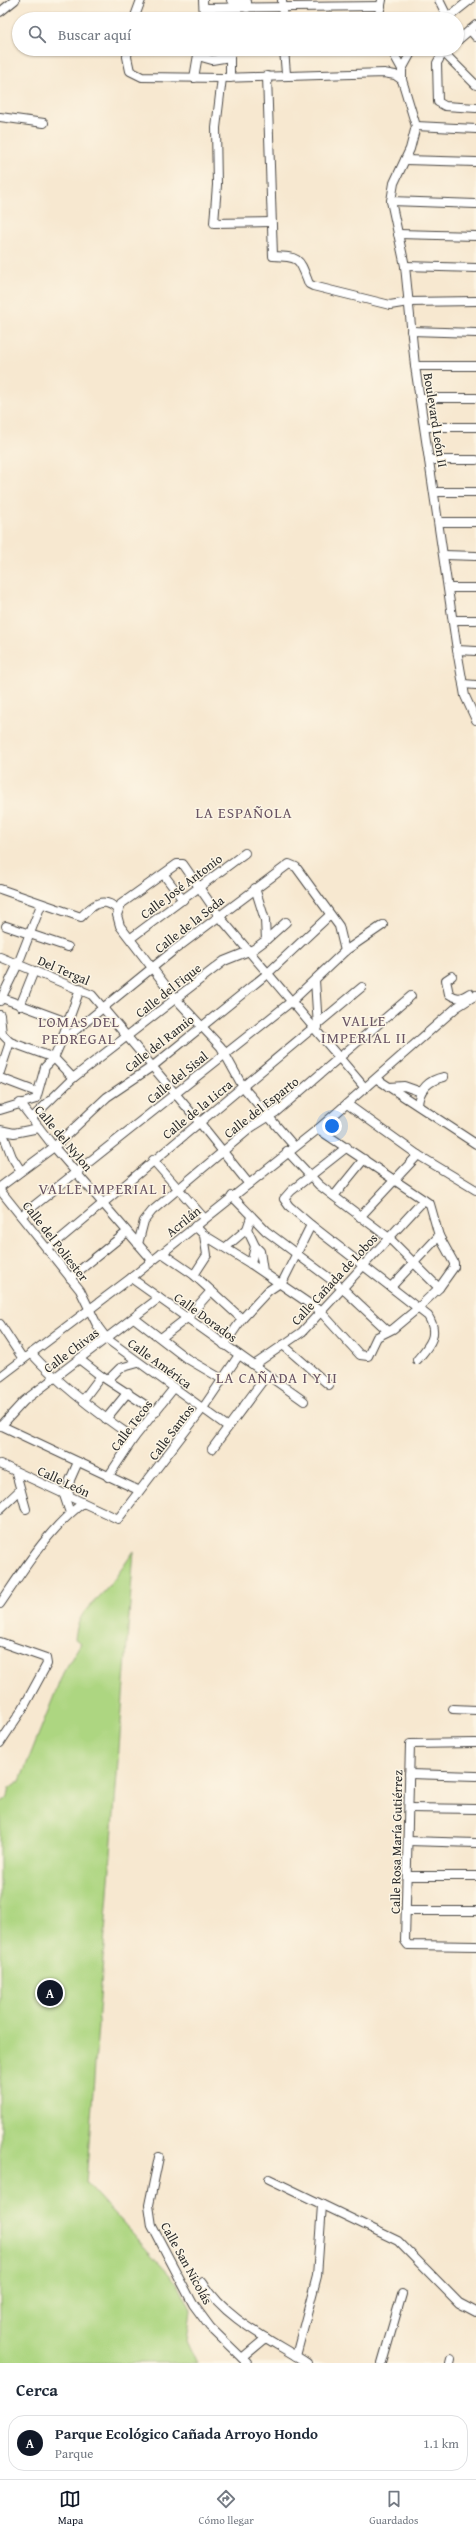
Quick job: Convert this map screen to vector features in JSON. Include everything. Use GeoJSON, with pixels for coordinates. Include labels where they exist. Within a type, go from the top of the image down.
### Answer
{"type":"FeatureCollection","features":[{"type":"Feature","properties":{"kind":"street"},"geometry":{"type":"LineString","coordinates":[[0,12],[15,0]]}},
{"type":"Feature","properties":{"kind":"street"},"geometry":{"type":"LineString","coordinates":[[137,12],[141,0]]}},
{"type":"Feature","properties":{"kind":"street"},"geometry":{"type":"LineString","coordinates":[[231,0],[247,3]]}},
{"type":"Feature","properties":{"kind":"street"},"geometry":{"type":"LineString","coordinates":[[439,0],[444,12]]}},
{"type":"Feature","properties":{"kind":"street"},"geometry":{"type":"LineString","coordinates":[[455,12],[470,0]]}},
{"type":"Feature","properties":{"kind":"street"},"geometry":{"type":"LineString","coordinates":[[204,4],[382,3]]}},
{"type":"Feature","properties":{"kind":"street"},"geometry":{"type":"LineString","coordinates":[[464,35],[473,28],[476,37]]}},
{"type":"Feature","properties":{"kind":"street"},"geometry":{"type":"LineString","coordinates":[[128,56],[128,66],[135,75],[226,78],[286,74],[384,73],[395,75],[402,80]]}},
{"type":"Feature","properties":{"kind":"street"},"geometry":{"type":"LineString","coordinates":[[194,78],[197,56]]}},
{"type":"Feature","properties":{"kind":"street"},"geometry":{"type":"LineString","coordinates":[[205,56],[212,60],[222,56]]}},
{"type":"Feature","properties":{"kind":"street"},"geometry":{"type":"LineString","coordinates":[[230,56],[216,128],[214,224],[271,222]]}},
{"type":"Feature","properties":{"kind":"street"},"geometry":{"type":"LineString","coordinates":[[285,56],[286,74]]}},
{"type":"Feature","properties":{"kind":"street"},"geometry":{"type":"LineString","coordinates":[[395,56],[402,69],[402,80],[416,126],[476,129]]}},
{"type":"Feature","properties":{"kind":"street"},"geometry":{"type":"LineString","coordinates":[[402,69],[409,56]]}},
{"type":"Feature","properties":{"kind":"street"},"geometry":{"type":"LineString","coordinates":[[442,56],[437,63],[439,104],[476,108]]}},
{"type":"Feature","properties":{"kind":"street"},"geometry":{"type":"LineString","coordinates":[[450,56],[476,85]]}},
{"type":"Feature","properties":{"kind":"street"},"geometry":{"type":"LineString","coordinates":[[267,76],[273,256],[297,258],[300,260],[309,284],[313,286],[390,305],[408,302],[476,301]]}},
{"type":"Feature","properties":{"kind":"street"},"geometry":{"type":"LineString","coordinates":[[0,117],[44,123]]}},
{"type":"Feature","properties":{"kind":"street","name":"Boulevard León II"},"geometry":{"type":"LineString","coordinates":[[416,126],[406,160],[396,179],[391,201],[405,266],[415,366],[435,492],[457,650],[465,696],[476,720]]}},
{"type":"Feature","properties":{"kind":"street"},"geometry":{"type":"LineString","coordinates":[[406,160],[476,162]]}},
{"type":"Feature","properties":{"kind":"street"},"geometry":{"type":"LineString","coordinates":[[391,201],[476,204]]}},
{"type":"Feature","properties":{"kind":"street"},"geometry":{"type":"LineString","coordinates":[[398,234],[476,236]]}},
{"type":"Feature","properties":{"kind":"street"},"geometry":{"type":"LineString","coordinates":[[405,266],[476,268]]}},
{"type":"Feature","properties":{"kind":"street"},"geometry":{"type":"LineString","coordinates":[[411,331],[476,333]]}},
{"type":"Feature","properties":{"kind":"street"},"geometry":{"type":"LineString","coordinates":[[415,366],[476,366]]}},
{"type":"Feature","properties":{"kind":"street"},"geometry":{"type":"LineString","coordinates":[[420,398],[476,398]]}},
{"type":"Feature","properties":{"kind":"street"},"geometry":{"type":"LineString","coordinates":[[425,427],[476,427]]}},
{"type":"Feature","properties":{"kind":"street"},"geometry":{"type":"LineString","coordinates":[[429,460],[476,460]]}},
{"type":"Feature","properties":{"kind":"street"},"geometry":{"type":"LineString","coordinates":[[435,492],[476,492]]}},
{"type":"Feature","properties":{"kind":"street"},"geometry":{"type":"LineString","coordinates":[[439,522],[476,522]]}},
{"type":"Feature","properties":{"kind":"street"},"geometry":{"type":"LineString","coordinates":[[444,555],[476,556]]}},
{"type":"Feature","properties":{"kind":"street"},"geometry":{"type":"LineString","coordinates":[[448,588],[476,588]]}},
{"type":"Feature","properties":{"kind":"street"},"geometry":{"type":"LineString","coordinates":[[453,620],[476,620]]}},
{"type":"Feature","properties":{"kind":"street"},"geometry":{"type":"LineString","coordinates":[[457,650],[476,651]]}},
{"type":"Feature","properties":{"kind":"street"},"geometry":{"type":"LineString","coordinates":[[463,684],[476,684]]}},
{"type":"Feature","properties":{"kind":"street","name":"Calle José Antonio"},"geometry":{"type":"LineString","coordinates":[[131,938],[245,853]]}},
{"type":"Feature","properties":{"kind":"street"},"geometry":{"type":"LineString","coordinates":[[117,909],[181,863],[219,916],[267,974],[317,1027],[340,1059],[365,1088]]}},
{"type":"Feature","properties":{"kind":"street","name":"Calle de la Seda"},"geometry":{"type":"LineString","coordinates":[[61,1042],[255,888],[291,864],[298,869],[330,915]]}},
{"type":"Feature","properties":{"kind":"street"},"geometry":{"type":"LineString","coordinates":[[164,875],[183,900]]}},
{"type":"Feature","properties":{"kind":"street"},"geometry":{"type":"LineString","coordinates":[[255,888],[265,920],[266,940]]}},
{"type":"Feature","properties":{"kind":"street"},"geometry":{"type":"LineString","coordinates":[[0,889],[81,917],[94,904],[103,902],[111,903],[117,909],[118,923],[131,938],[176,999],[200,1026],[217,1042],[243,1087],[294,1146]]}},
{"type":"Feature","properties":{"kind":"street"},"geometry":{"type":"LineString","coordinates":[[41,904],[18,964],[1,1000],[67,1022]]}},
{"type":"Feature","properties":{"kind":"street"},"geometry":{"type":"LineString","coordinates":[[330,915],[342,932],[345,951]]}},
{"type":"Feature","properties":{"kind":"street","name":"Calle del Ramio"},"geometry":{"type":"LineString","coordinates":[[0,1189],[21,1171],[54,1147],[107,1097],[152,1066],[200,1026],[267,974],[330,915]]}},
{"type":"Feature","properties":{"kind":"street","name":"Calle del Fique"},"geometry":{"type":"LineString","coordinates":[[32,1118],[73,1078],[127,1038],[224,961],[250,952],[286,922]]}},
{"type":"Feature","properties":{"kind":"street","name":"Calle del Sisal"},"geometry":{"type":"LineString","coordinates":[[21,1216],[292,1001],[345,951],[383,925]]}},
{"type":"Feature","properties":{"kind":"street"},"geometry":{"type":"LineString","coordinates":[[6,926],[68,947]]}},
{"type":"Feature","properties":{"kind":"street","name":"Del Tergal"},"geometry":{"type":"LineString","coordinates":[[0,957],[92,995],[104,1007],[127,1038],[176,1094],[249,1184]]}},
{"type":"Feature","properties":{"kind":"street"},"geometry":{"type":"LineString","coordinates":[[20,1006],[34,971]]}},
{"type":"Feature","properties":{"kind":"street"},"geometry":{"type":"LineString","coordinates":[[452,976],[446,980],[447,988],[449,994],[455,998],[462,998],[476,990]]}},
{"type":"Feature","properties":{"kind":"street"},"geometry":{"type":"LineString","coordinates":[[315,980],[317,1027]]}},
{"type":"Feature","properties":{"kind":"street","name":"Calle de la Licra"},"geometry":{"type":"LineString","coordinates":[[47,1250],[104,1204],[153,1160],[317,1027],[362,988]]}},
{"type":"Feature","properties":{"kind":"street"},"geometry":{"type":"LineString","coordinates":[[0,1110],[37,1095],[45,1067],[54,1058],[80,989]]}},
{"type":"Feature","properties":{"kind":"street","name":"Acrilán"},"geometry":{"type":"LineString","coordinates":[[0,1377],[31,1352],[131,1278],[204,1218],[249,1184],[287,1151],[318,1129],[377,1079],[457,1006],[476,995]]}},
{"type":"Feature","properties":{"kind":"street","name":"Calle del Esparto"},"geometry":{"type":"LineString","coordinates":[[138,1244],[146,1216],[252,1127],[270,1117],[340,1059],[411,996]]}},
{"type":"Feature","properties":{"kind":"street"},"geometry":{"type":"LineString","coordinates":[[309,1020],[316,1007]]}},
{"type":"Feature","properties":{"kind":"street"},"geometry":{"type":"LineString","coordinates":[[0,1015],[2,1034],[10,1042],[54,1058],[73,1078]]}},
{"type":"Feature","properties":{"kind":"street"},"geometry":{"type":"LineString","coordinates":[[0,1072],[10,1042]]}},
{"type":"Feature","properties":{"kind":"street"},"geometry":{"type":"LineString","coordinates":[[418,1105],[421,1092],[430,1082],[444,1077]]}},
{"type":"Feature","properties":{"kind":"street"},"geometry":{"type":"LineString","coordinates":[[0,1078],[37,1095]]}},
{"type":"Feature","properties":{"kind":"street"},"geometry":{"type":"LineString","coordinates":[[377,1079],[476,1144]]}},
{"type":"Feature","properties":{"kind":"street"},"geometry":{"type":"LineString","coordinates":[[389,1087],[404,1086],[421,1092]]}},
{"type":"Feature","properties":{"kind":"street","name":"Calle del Nylon"},"geometry":{"type":"LineString","coordinates":[[20,1103],[54,1147],[152,1260]]}},
{"type":"Feature","properties":{"kind":"street"},"geometry":{"type":"LineString","coordinates":[[347,1104],[418,1155],[476,1190]]}},
{"type":"Feature","properties":{"kind":"street"},"geometry":{"type":"LineString","coordinates":[[21,1171],[12,1157],[1,1131],[22,1133],[39,1128]]}},
{"type":"Feature","properties":{"kind":"street"},"geometry":{"type":"LineString","coordinates":[[195,1226],[204,1235],[226,1247],[281,1283],[320,1311],[362,1356],[368,1356],[377,1337],[388,1331],[417,1309],[439,1288],[454,1267],[439,1236],[433,1209],[424,1200],[396,1180],[318,1129]]}},
{"type":"Feature","properties":{"kind":"street"},"geometry":{"type":"LineString","coordinates":[[347,1147],[284,1199],[289,1206],[311,1225],[417,1309],[428,1316],[433,1323],[435,1330],[432,1341],[417,1360]]}},
{"type":"Feature","properties":{"kind":"street"},"geometry":{"type":"LineString","coordinates":[[287,1151],[310,1176],[360,1217],[389,1238],[415,1262],[439,1288]]}},
{"type":"Feature","properties":{"kind":"street"},"geometry":{"type":"LineString","coordinates":[[360,1217],[418,1155]]}},
{"type":"Feature","properties":{"kind":"street"},"geometry":{"type":"LineString","coordinates":[[334,1196],[364,1159]]}},
{"type":"Feature","properties":{"kind":"street"},"geometry":{"type":"LineString","coordinates":[[153,1160],[204,1218]]}},
{"type":"Feature","properties":{"kind":"street","name":"Calle del Poliester"},"geometry":{"type":"LineString","coordinates":[[0,1189],[70,1278],[89,1309]]}},
{"type":"Feature","properties":{"kind":"street"},"geometry":{"type":"LineString","coordinates":[[232,1196],[252,1217],[297,1255],[341,1287],[388,1331]]}},
{"type":"Feature","properties":{"kind":"street","name":"Calle Cañada de Lobos"},"geometry":{"type":"LineString","coordinates":[[254,1365],[302,1332],[341,1287],[364,1266],[424,1200]]}},
{"type":"Feature","properties":{"kind":"street"},"geometry":{"type":"LineString","coordinates":[[226,1247],[247,1229],[252,1217]]}},
{"type":"Feature","properties":{"kind":"street"},"geometry":{"type":"LineString","coordinates":[[224,1345],[242,1319],[268,1291],[281,1283],[297,1255],[311,1225]]}},
{"type":"Feature","properties":{"kind":"street"},"geometry":{"type":"LineString","coordinates":[[247,1229],[255,1246],[260,1251],[262,1271]]}},
{"type":"Feature","properties":{"kind":"street"},"geometry":{"type":"LineString","coordinates":[[70,1278],[127,1232]]}},
{"type":"Feature","properties":{"kind":"street"},"geometry":{"type":"LineString","coordinates":[[194,1275],[206,1255],[204,1235]]}},
{"type":"Feature","properties":{"kind":"street"},"geometry":{"type":"LineString","coordinates":[[391,1287],[439,1236]]}},
{"type":"Feature","properties":{"kind":"street"},"geometry":{"type":"LineString","coordinates":[[252,1264],[255,1246]]}},
{"type":"Feature","properties":{"kind":"street"},"geometry":{"type":"LineString","coordinates":[[162,1253],[194,1275],[242,1319]]}},
{"type":"Feature","properties":{"kind":"street","name":"Calle Dorados"},"geometry":{"type":"LineString","coordinates":[[131,1278],[304,1401]]}},
{"type":"Feature","properties":{"kind":"street"},"geometry":{"type":"LineString","coordinates":[[161,1338],[187,1318],[211,1292]]}},
{"type":"Feature","properties":{"kind":"street","name":"Calle Chivas"},"geometry":{"type":"LineString","coordinates":[[1,1426],[24,1401],[159,1298]]}},
{"type":"Feature","properties":{"kind":"street","name":"Calle América"},"geometry":{"type":"LineString","coordinates":[[89,1309],[98,1327],[107,1338],[138,1363],[227,1426]]}},
{"type":"Feature","properties":{"kind":"street"},"geometry":{"type":"LineString","coordinates":[[134,1318],[186,1358],[222,1379]]}},
{"type":"Feature","properties":{"kind":"street"},"geometry":{"type":"LineString","coordinates":[[0,1324],[23,1359]]}},
{"type":"Feature","properties":{"kind":"street"},"geometry":{"type":"LineString","coordinates":[[283,1345],[329,1384]]}},
{"type":"Feature","properties":{"kind":"street"},"geometry":{"type":"LineString","coordinates":[[31,1352],[54,1378],[106,1419],[134,1438]]}},
{"type":"Feature","properties":{"kind":"street","name":"Calle Santos"},"geometry":{"type":"LineString","coordinates":[[118,1519],[138,1490],[157,1470],[203,1408],[239,1355]]}},
{"type":"Feature","properties":{"kind":"street"},"geometry":{"type":"LineString","coordinates":[[79,1359],[104,1378],[128,1392],[156,1412]]}},
{"type":"Feature","properties":{"kind":"street"},"geometry":{"type":"LineString","coordinates":[[83,1400],[104,1378],[120,1368],[138,1363]]}},
{"type":"Feature","properties":{"kind":"street"},"geometry":{"type":"LineString","coordinates":[[212,1449],[227,1426],[266,1375]]}},
{"type":"Feature","properties":{"kind":"street","name":"Calle Tecos"},"geometry":{"type":"LineString","coordinates":[[108,1477],[134,1438],[174,1388]]}},
{"type":"Feature","properties":{"kind":"street"},"geometry":{"type":"LineString","coordinates":[[106,1419],[128,1392]]}},
{"type":"Feature","properties":{"kind":"street"},"geometry":{"type":"LineString","coordinates":[[1,1426],[138,1490]]}},
{"type":"Feature","properties":{"kind":"street"},"geometry":{"type":"LineString","coordinates":[[70,1513],[66,1496],[70,1480],[78,1462]]}},
{"type":"Feature","properties":{"kind":"street","name":"Calle León"},"geometry":{"type":"LineString","coordinates":[[0,1464],[16,1473],[118,1519]]}},
{"type":"Feature","properties":{"kind":"street"},"geometry":{"type":"LineString","coordinates":[[16,1473],[26,1509]]}},
{"type":"Feature","properties":{"kind":"street"},"geometry":{"type":"LineString","coordinates":[[0,1509],[20,1490]]}},
{"type":"Feature","properties":{"kind":"street"},"geometry":{"type":"LineString","coordinates":[[0,1604],[28,1564],[70,1513],[83,1503]]}},
{"type":"Feature","properties":{"kind":"street"},"geometry":{"type":"LineString","coordinates":[[0,1642],[46,1658],[47,1664],[22,1710],[0,1743]]}},
{"type":"Feature","properties":{"kind":"street"},"geometry":{"type":"LineString","coordinates":[[453,1709],[476,1710]]}},
{"type":"Feature","properties":{"kind":"street","name":"Calle Rosa María Gutiérrez"},"geometry":{"type":"LineString","coordinates":[[476,1743],[412,1742],[410,1746],[406,1911],[406,1943],[408,1945],[476,1946]]}},
{"type":"Feature","properties":{"kind":"street"},"geometry":{"type":"LineString","coordinates":[[409,1774],[476,1776]]}},
{"type":"Feature","properties":{"kind":"street"},"geometry":{"type":"LineString","coordinates":[[408,1808],[476,1809]]}},
{"type":"Feature","properties":{"kind":"street"},"geometry":{"type":"LineString","coordinates":[[408,1841],[476,1843]]}},
{"type":"Feature","properties":{"kind":"street"},"geometry":{"type":"LineString","coordinates":[[407,1876],[476,1876]]}},
{"type":"Feature","properties":{"kind":"street"},"geometry":{"type":"LineString","coordinates":[[406,1911],[476,1911]]}},
{"type":"Feature","properties":{"kind":"street","name":"Calle San Nicolás"},"geometry":{"type":"LineString","coordinates":[[159,2156],[149,2205],[152,2226],[193,2304],[210,2327],[245,2361]]}},
{"type":"Feature","properties":{"kind":"street"},"geometry":{"type":"LineString","coordinates":[[269,2179],[398,2241],[459,2303],[476,2312]]}},
{"type":"Feature","properties":{"kind":"street"},"geometry":{"type":"LineString","coordinates":[[296,2356],[318,2276],[322,2205]]}},
{"type":"Feature","properties":{"kind":"street"},"geometry":{"type":"LineString","coordinates":[[203,2282],[216,2300],[266,2338],[307,2363]]}},
{"type":"Feature","properties":{"kind":"street"},"geometry":{"type":"LineString","coordinates":[[382,2363],[402,2294]]}},
{"type":"Feature","properties":{"kind":"street"},"geometry":{"type":"LineString","coordinates":[[245,2361],[266,2338]]}},
{"type":"Feature","properties":{"kind":"green space"},"geometry":{"type":"Polygon","coordinates":[[[134,1551],[86,2183],[178,2284],[191,2310],[187,2342],[197,2363],[0,2363],[0,1803],[6,1799],[9,1789],[20,1781],[63,1673],[81,1643],[75,1639],[79,1621],[87,1609],[109,1586],[134,1551]]]}},
{"type":"Feature","properties":{"kind":"place","name":"Parque Ecológico Cañada Arroyo Hondo"},"geometry":{"type":"Point","coordinates":[50,1993]}},
{"type":"Feature","properties":{"kind":"district","name":"LA ESPAÑOLA"},"geometry":{"type":"Point","coordinates":[244,813]}},
{"type":"Feature","properties":{"kind":"district","name":"LOMAS DEL PEDREGAL"},"geometry":{"type":"Point","coordinates":[79,1030]}},
{"type":"Feature","properties":{"kind":"district","name":"VALLE IMPERIAL II"},"geometry":{"type":"Point","coordinates":[364,1030]}},
{"type":"Feature","properties":{"kind":"district","name":"VALLE IMPERIAL I"},"geometry":{"type":"Point","coordinates":[103,1189]}},
{"type":"Feature","properties":{"kind":"district","name":"LA CAÑADA I Y II"},"geometry":{"type":"Point","coordinates":[277,1378]}}]}
